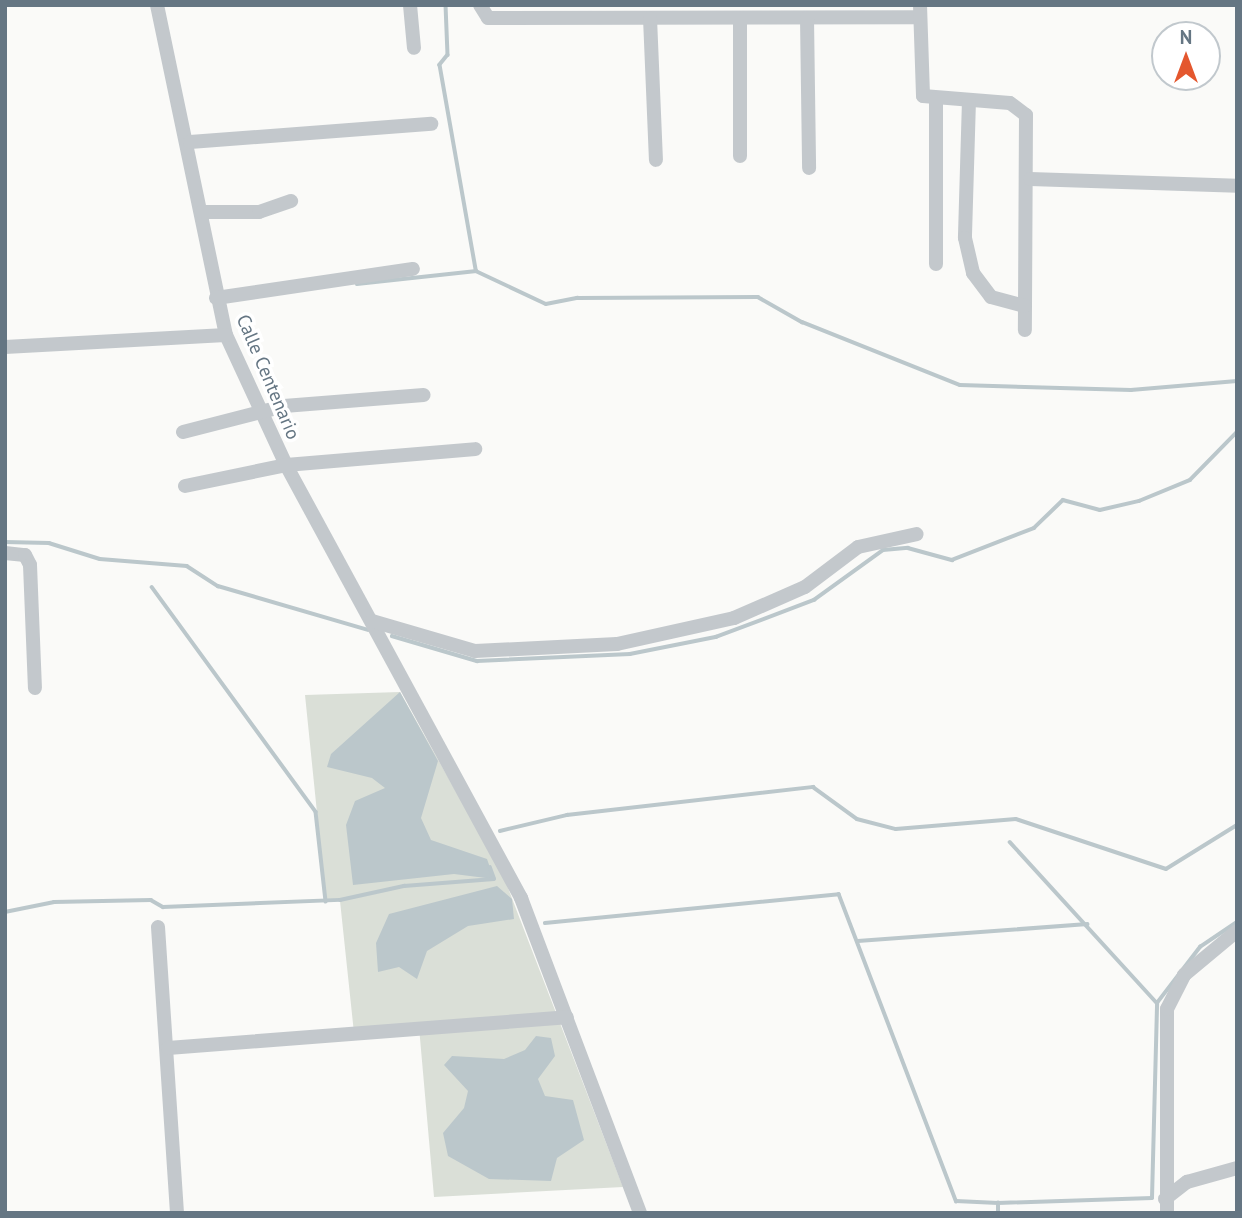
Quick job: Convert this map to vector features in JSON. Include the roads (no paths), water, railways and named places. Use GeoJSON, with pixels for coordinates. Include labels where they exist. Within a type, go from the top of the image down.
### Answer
{"type":"FeatureCollection","features":[{"type":"Feature","properties":{"kind":"street","name":"Calle Centenario"},"geometry":{"type":"LineString","coordinates":[[158,5],[190,142],[216,298],[226,335],[286,465],[515,887],[640,1213]]}},
{"type":"Feature","properties":{"kind":"street"},"geometry":{"type":"LineString","coordinates":[[410,5],[414,48]]}},
{"type":"Feature","properties":{"kind":"street"},"geometry":{"type":"LineString","coordinates":[[484,11],[650,18],[745,14],[807,18],[919,11],[918,87],[936,99],[1010,103],[1026,115],[1030,179],[1025,330]]}},
{"type":"Feature","properties":{"kind":"street"},"geometry":{"type":"LineString","coordinates":[[740,156],[745,14]]}},
{"type":"Feature","properties":{"kind":"street"},"geometry":{"type":"LineString","coordinates":[[650,18],[656,160]]}},
{"type":"Feature","properties":{"kind":"street"},"geometry":{"type":"LineString","coordinates":[[807,18],[809,168]]}},
{"type":"Feature","properties":{"kind":"street"},"geometry":{"type":"LineString","coordinates":[[936,99],[936,264]]}},
{"type":"Feature","properties":{"kind":"street"},"geometry":{"type":"LineString","coordinates":[[969,100],[965,238],[973,273],[991,297],[1025,306]]}},
{"type":"Feature","properties":{"kind":"street"},"geometry":{"type":"LineString","coordinates":[[190,142],[431,124]]}},
{"type":"Feature","properties":{"kind":"street"},"geometry":{"type":"LineString","coordinates":[[1030,179],[1237,186]]}},
{"type":"Feature","properties":{"kind":"street"},"geometry":{"type":"LineString","coordinates":[[202,212],[258,212],[291,201]]}},
{"type":"Feature","properties":{"kind":"street"},"geometry":{"type":"LineString","coordinates":[[216,298],[413,269]]}},
{"type":"Feature","properties":{"kind":"street"},"geometry":{"type":"LineString","coordinates":[[5,347],[226,335]]}},
{"type":"Feature","properties":{"kind":"street"},"geometry":{"type":"LineString","coordinates":[[183,432],[261,412],[424,395]]}},
{"type":"Feature","properties":{"kind":"street"},"geometry":{"type":"LineString","coordinates":[[185,486],[286,465],[475,449]]}},
{"type":"Feature","properties":{"kind":"street"},"geometry":{"type":"LineString","coordinates":[[372,621],[475,651],[617,644],[734,618],[805,587],[858,547],[917,534]]}},
{"type":"Feature","properties":{"kind":"street"},"geometry":{"type":"LineString","coordinates":[[5,553],[25,555],[30,565],[35,688]]}},
{"type":"Feature","properties":{"kind":"street"},"geometry":{"type":"LineString","coordinates":[[158,927],[177,1213]]}},
{"type":"Feature","properties":{"kind":"street"},"geometry":{"type":"LineString","coordinates":[[1166,1206],[1167,1009],[1184,975],[1237,931]]}},
{"type":"Feature","properties":{"kind":"street"},"geometry":{"type":"LineString","coordinates":[[168,1048],[567,1017]]}},
{"type":"Feature","properties":{"kind":"street"},"geometry":{"type":"LineString","coordinates":[[1166,1206],[1187,1182],[1237,1168]]}},
{"type":"Feature","properties":{"kind":"waterway"},"geometry":{"type":"LineString","coordinates":[[446,5],[448,55],[440,65],[476,270]]}},
{"type":"Feature","properties":{"kind":"waterway"},"geometry":{"type":"LineString","coordinates":[[357,284],[476,271],[546,304],[577,298],[758,297],[802,322],[960,385],[1131,390],[1237,381]]}},
{"type":"Feature","properties":{"kind":"waterway"},"geometry":{"type":"LineString","coordinates":[[392,636],[477,661],[630,654],[716,637],[814,600],[883,550],[908,548],[952,560],[1034,528],[1063,500],[1100,510],[1139,501],[1190,480],[1237,432]]}},
{"type":"Feature","properties":{"kind":"waterway"},"geometry":{"type":"LineString","coordinates":[[5,542],[49,543],[100,559],[187,566],[218,586],[368,630]]}},
{"type":"Feature","properties":{"kind":"waterway"},"geometry":{"type":"LineString","coordinates":[[152,587],[316,812],[326,901]]}},
{"type":"Feature","properties":{"kind":"waterway"},"geometry":{"type":"LineString","coordinates":[[500,831],[567,815],[813,787],[857,819],[896,829],[1016,819],[1166,869],[1237,825]]}},
{"type":"Feature","properties":{"kind":"waterway"},"geometry":{"type":"LineString","coordinates":[[1010,842],[1157,1003]]}},
{"type":"Feature","properties":{"kind":"waterway"},"geometry":{"type":"LineString","coordinates":[[5,912],[54,902],[151,900],[163,907],[340,900],[404,886],[494,879],[490,868]]}},
{"type":"Feature","properties":{"kind":"waterway"},"geometry":{"type":"LineString","coordinates":[[545,923],[839,894],[956,1201],[998,1203]]}},
{"type":"Feature","properties":{"kind":"waterway"},"geometry":{"type":"LineString","coordinates":[[998,1213],[998,1203],[1152,1198],[1157,1003],[1200,947],[1237,922]]}},
{"type":"Feature","properties":{"kind":"waterway"},"geometry":{"type":"LineString","coordinates":[[858,941],[1087,924]]}}]}
